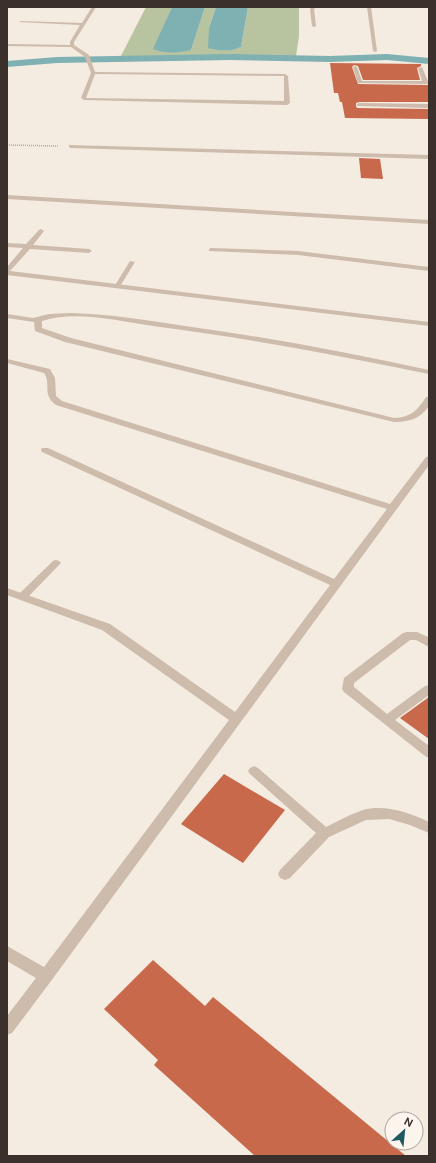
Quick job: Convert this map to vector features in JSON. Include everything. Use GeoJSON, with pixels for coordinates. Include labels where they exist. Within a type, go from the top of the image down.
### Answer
{"type":"FeatureCollection","features":[{"type":"Feature","properties":{"kind":"street"},"geometry":{"type":"LineString","coordinates":[[72,46],[72,42],[94,7]]}},
{"type":"Feature","properties":{"kind":"street"},"geometry":{"type":"LineString","coordinates":[[314,26],[312,9],[315,7]]}},
{"type":"Feature","properties":{"kind":"street"},"geometry":{"type":"LineString","coordinates":[[369,7],[375,51]]}},
{"type":"Feature","properties":{"kind":"street"},"geometry":{"type":"LineString","coordinates":[[21,22],[84,24]]}},
{"type":"Feature","properties":{"kind":"street"},"geometry":{"type":"LineString","coordinates":[[7,45],[72,46],[87,56],[93,74],[83,98],[84,99],[287,103],[285,75],[93,74]]}},
{"type":"Feature","properties":{"kind":"street"},"geometry":{"type":"LineString","coordinates":[[355,67],[360,82],[427,82],[420,68]]}},
{"type":"Feature","properties":{"kind":"street"},"geometry":{"type":"LineString","coordinates":[[359,106],[429,106]]}},
{"type":"Feature","properties":{"kind":"street"},"geometry":{"type":"LineString","coordinates":[[71,146],[429,157]]}},
{"type":"Feature","properties":{"kind":"street"},"geometry":{"type":"LineString","coordinates":[[7,197],[429,222]]}},
{"type":"Feature","properties":{"kind":"street"},"geometry":{"type":"LineString","coordinates":[[7,272],[41,231]]}},
{"type":"Feature","properties":{"kind":"street"},"geometry":{"type":"LineString","coordinates":[[7,245],[89,251]]}},
{"type":"Feature","properties":{"kind":"street"},"geometry":{"type":"LineString","coordinates":[[211,250],[298,253],[429,269]]}},
{"type":"Feature","properties":{"kind":"street"},"geometry":{"type":"LineString","coordinates":[[117,286],[132,262]]}},
{"type":"Feature","properties":{"kind":"street"},"geometry":{"type":"LineString","coordinates":[[7,272],[429,324]]}},
{"type":"Feature","properties":{"kind":"street"},"geometry":{"type":"LineString","coordinates":[[7,316],[38,320],[49,316],[66,314],[155,324],[358,356],[429,372]]}},
{"type":"Feature","properties":{"kind":"street"},"geometry":{"type":"LineString","coordinates":[[38,320],[38,329],[68,340],[394,420],[408,420],[418,414],[429,399]]}},
{"type":"Feature","properties":{"kind":"street"},"geometry":{"type":"LineString","coordinates":[[7,361],[46,370],[50,375],[51,395],[54,400],[59,403],[392,508]]}},
{"type":"Feature","properties":{"kind":"street"},"geometry":{"type":"LineString","coordinates":[[45,450],[336,584]]}},
{"type":"Feature","properties":{"kind":"street"},"geometry":{"type":"LineString","coordinates":[[7,1028],[429,459]]}},
{"type":"Feature","properties":{"kind":"street"},"geometry":{"type":"LineString","coordinates":[[23,596],[56,563]]}},
{"type":"Feature","properties":{"kind":"street"},"geometry":{"type":"LineString","coordinates":[[7,591],[106,627],[236,719]]}},
{"type":"Feature","properties":{"kind":"street"},"geometry":{"type":"LineString","coordinates":[[429,643],[423,638],[415,635],[407,636],[348,681],[348,689],[429,753]]}},
{"type":"Feature","properties":{"kind":"street"},"geometry":{"type":"LineString","coordinates":[[387,720],[429,689]]}},
{"type":"Feature","properties":{"kind":"street"},"geometry":{"type":"LineString","coordinates":[[254,771],[325,833]]}},
{"type":"Feature","properties":{"kind":"street"},"geometry":{"type":"LineString","coordinates":[[284,874],[325,833],[365,815],[389,814],[413,820],[429,828]]}},
{"type":"Feature","properties":{"kind":"street"},"geometry":{"type":"LineString","coordinates":[[7,953],[46,976]]}},
{"type":"Feature","properties":{"kind":"path"},"geometry":{"type":"LineString","coordinates":[[7,145],[71,146]]}},
{"type":"Feature","properties":{"kind":"green space"},"geometry":{"type":"Polygon","coordinates":[[[146,7],[172,7],[154,49],[191,50],[205,7],[216,7],[209,28],[211,49],[234,50],[241,47],[248,7],[299,7],[299,36],[296,56],[121,56],[146,7]]]}},
{"type":"Feature","properties":{"kind":"water"},"geometry":{"type":"Polygon","coordinates":[[[172,7],[205,7],[191,50],[182,52],[162,52],[153,49],[172,7]]]}},
{"type":"Feature","properties":{"kind":"water"},"geometry":{"type":"Polygon","coordinates":[[[216,7],[248,7],[241,47],[233,50],[216,50],[208,48],[209,28],[216,7]]]}},
{"type":"Feature","properties":{"kind":"building"},"geometry":{"type":"Polygon","coordinates":[[[330,63],[421,64],[421,66],[417,68],[420,80],[363,80],[358,66],[354,65],[352,67],[358,84],[428,85],[429,102],[359,102],[356,103],[356,106],[357,108],[429,109],[429,119],[345,118],[342,102],[340,102],[338,93],[334,93],[330,63]]]}},
{"type":"Feature","properties":{"kind":"building"},"geometry":{"type":"Polygon","coordinates":[[[359,158],[380,159],[383,179],[361,178],[359,158]]]}},
{"type":"Feature","properties":{"kind":"building"},"geometry":{"type":"Polygon","coordinates":[[[429,697],[429,739],[400,718],[429,697]]]}},
{"type":"Feature","properties":{"kind":"building"},"geometry":{"type":"Polygon","coordinates":[[[224,774],[285,810],[243,863],[181,824],[224,774]]]}},
{"type":"Feature","properties":{"kind":"building"},"geometry":{"type":"Polygon","coordinates":[[[153,960],[205,1006],[213,997],[384,1138],[384,1151],[400,1151],[406,1156],[255,1156],[154,1065],[158,1060],[104,1009],[153,960]]]}},
{"type":"Feature","properties":{"kind":"waterway"},"geometry":{"type":"LineString","coordinates":[[7,64],[57,60],[230,57],[330,59],[387,57],[429,61]]}}]}
